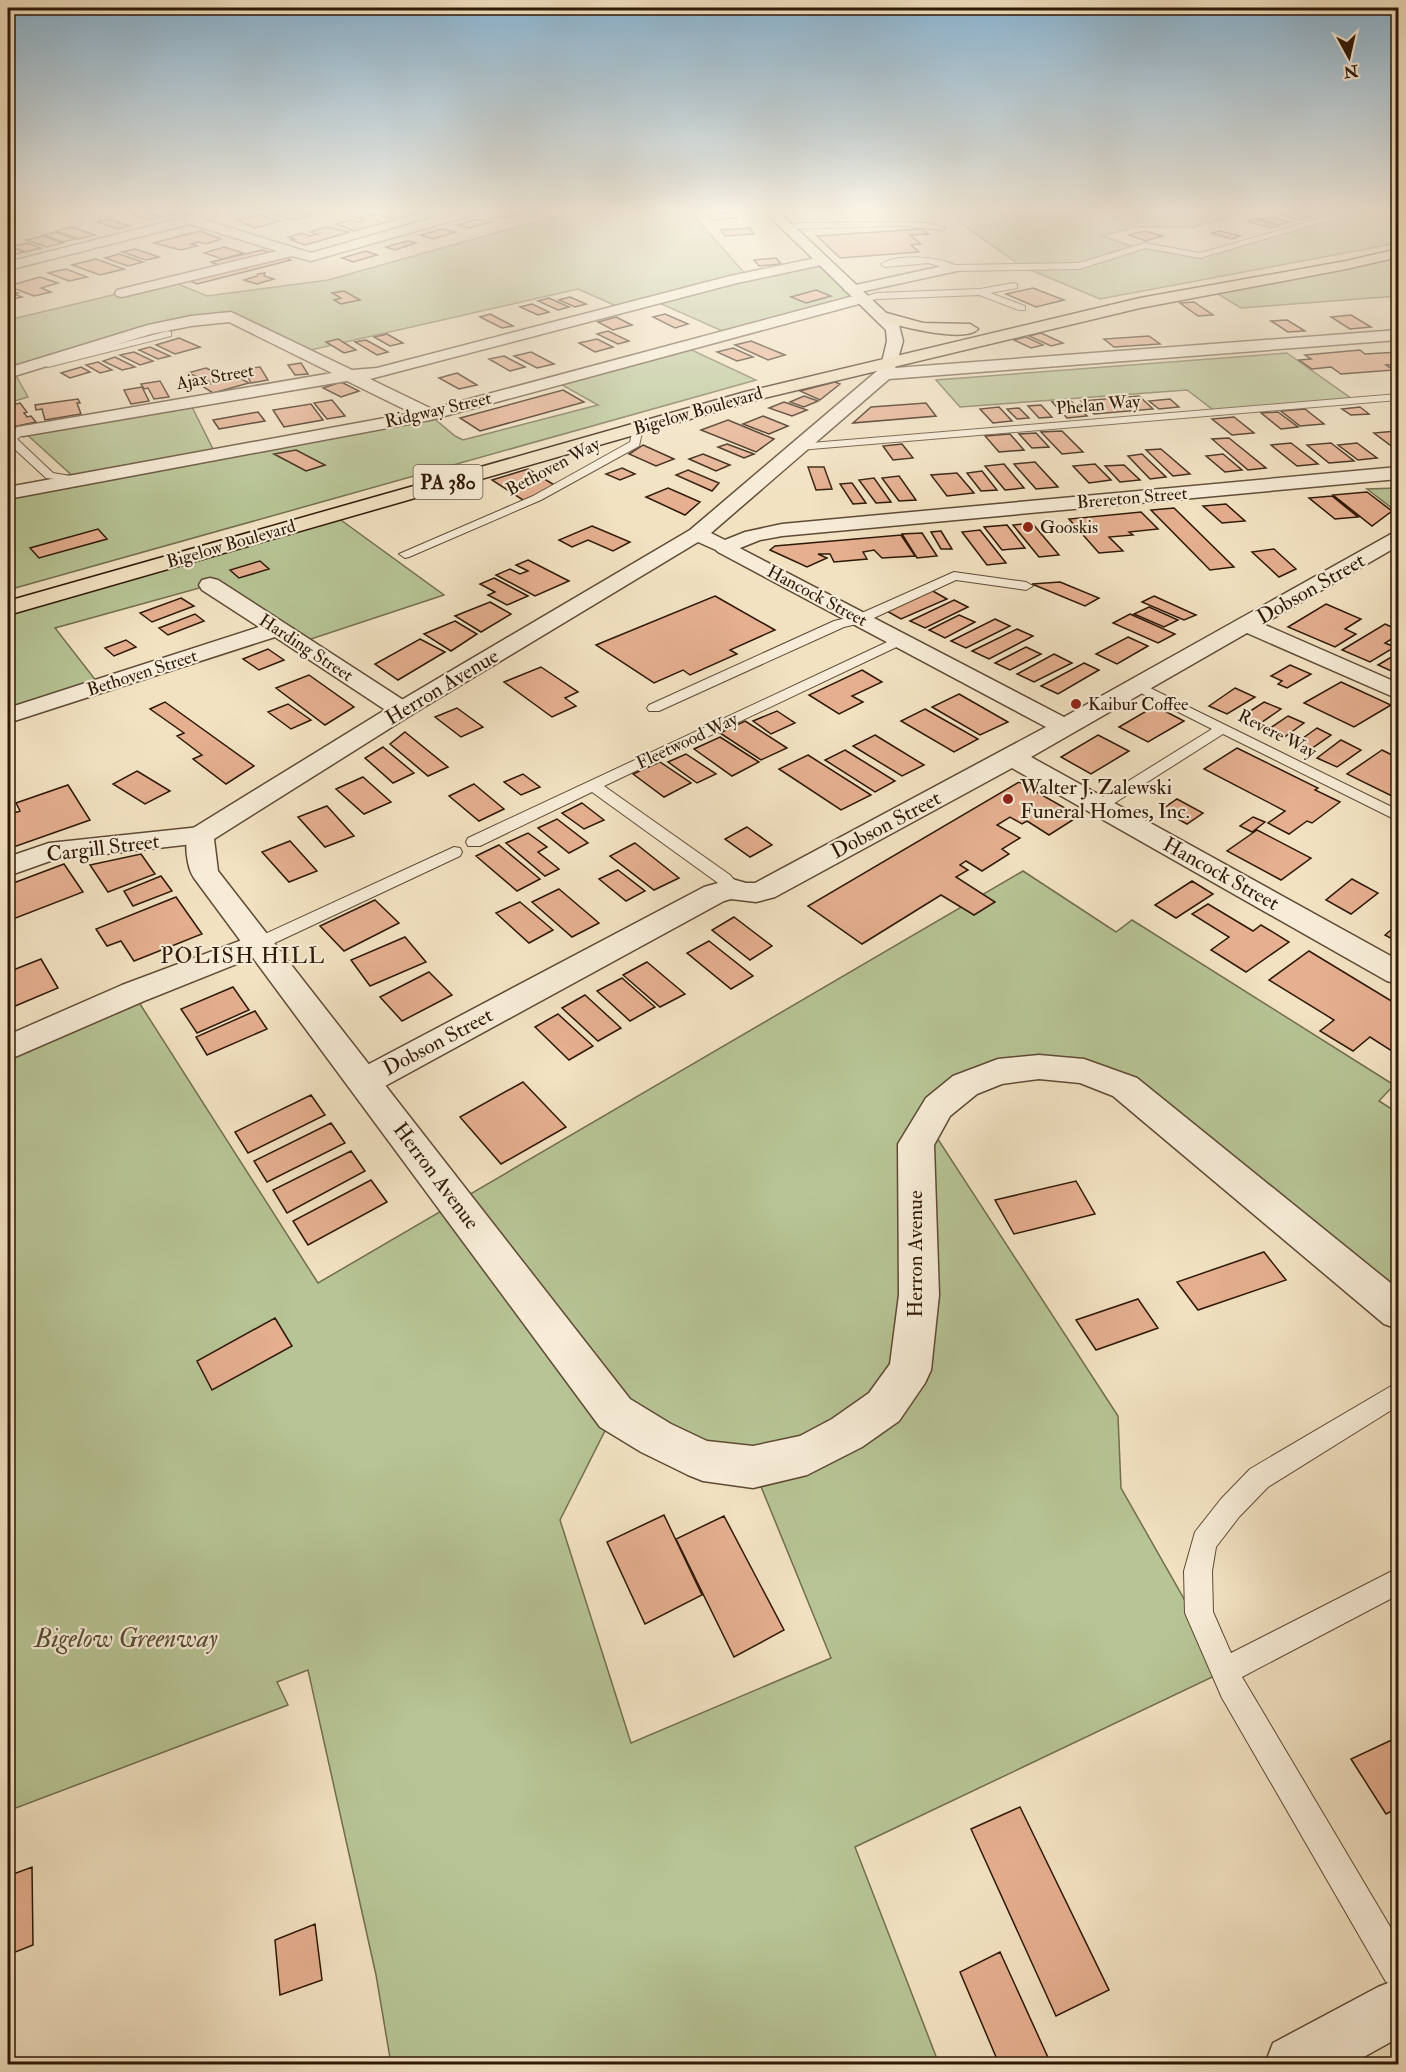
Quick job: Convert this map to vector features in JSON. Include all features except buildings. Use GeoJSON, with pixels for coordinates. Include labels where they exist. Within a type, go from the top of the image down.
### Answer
{"type":"FeatureCollection","features":[{"type":"Feature","properties":{"kind":"main road","name":"Bigelow Boulevard"},"geometry":{"type":"LineString","coordinates":[[8,590],[701,394],[890,361],[970,329],[1062,308]]}},
{"type":"Feature","properties":{"kind":"main road","name":"Bigelow Boulevard"},"geometry":{"type":"LineString","coordinates":[[8,608],[751,396],[1119,308]]}},
{"type":"Feature","properties":{"kind":"main road"},"geometry":{"type":"LineString","coordinates":[[883,317],[922,328],[970,329]]}},
{"type":"Feature","properties":{"kind":"street","name":"Ajax Street"},"geometry":{"type":"LineString","coordinates":[[23,431],[351,375],[376,373],[625,308]]}},
{"type":"Feature","properties":{"kind":"street","name":"Ridgway Street"},"geometry":{"type":"LineString","coordinates":[[8,493],[430,415],[811,308]]}},
{"type":"Feature","properties":{"kind":"street"},"geometry":{"type":"LineString","coordinates":[[872,308],[894,331],[890,361],[1398,335]]}},
{"type":"Feature","properties":{"kind":"street"},"geometry":{"type":"LineString","coordinates":[[10,372],[148,330],[191,321],[231,317],[430,415]]}},
{"type":"Feature","properties":{"kind":"street","name":"Herron Avenue"},"geometry":{"type":"LineString","coordinates":[[890,361],[799,447],[697,534],[402,710],[200,836],[204,872],[615,1413],[656,1438],[703,1461],[753,1467],[807,1455],[884,1407],[910,1370],[919,1295],[916,1144],[938,1107],[965,1085],[998,1072],[1039,1067],[1084,1071],[1125,1087],[1398,1312]]}},
{"type":"Feature","properties":{"kind":"street","name":"Brereton Street"},"geometry":{"type":"LineString","coordinates":[[725,548],[738,540],[759,533],[782,530],[1398,473]]}},
{"type":"Feature","properties":{"kind":"street","name":"Hancock Street"},"geometry":{"type":"LineString","coordinates":[[697,534],[1064,727]]}},
{"type":"Feature","properties":{"kind":"street","name":"Dobson Street"},"geometry":{"type":"LineString","coordinates":[[364,1082],[714,894],[732,888],[737,892],[762,892],[1012,757],[1398,538]]}},
{"type":"Feature","properties":{"kind":"street","name":"Harding Street"},"geometry":{"type":"LineString","coordinates":[[210,585],[402,710]]}},
{"type":"Feature","properties":{"kind":"street"},"geometry":{"type":"LineString","coordinates":[[1246,625],[1398,692]]}},
{"type":"Feature","properties":{"kind":"street","name":"Bethoven Street"},"geometry":{"type":"LineString","coordinates":[[8,717],[277,629]]}},
{"type":"Feature","properties":{"kind":"street","name":"Hancock Street"},"geometry":{"type":"LineString","coordinates":[[1012,757],[1398,973]]}},
{"type":"Feature","properties":{"kind":"street","name":"Cargill Street"},"geometry":{"type":"LineString","coordinates":[[8,867],[49,852],[200,836]]}},
{"type":"Feature","properties":{"kind":"street"},"geometry":{"type":"LineString","coordinates":[[8,1048],[133,993],[258,944]]}},
{"type":"Feature","properties":{"kind":"street"},"geometry":{"type":"LineString","coordinates":[[1294,2064],[1398,2007]]}},
{"type":"Feature","properties":{"kind":"lane"},"geometry":{"type":"LineString","coordinates":[[10,372],[168,334]]}},
{"type":"Feature","properties":{"kind":"lane","name":"Phelan Way"},"geometry":{"type":"LineString","coordinates":[[799,447],[1398,397]]}},
{"type":"Feature","properties":{"kind":"lane","name":"Bethoven Way"},"geometry":{"type":"LineString","coordinates":[[405,554],[537,498],[635,444],[638,428]]}},
{"type":"Feature","properties":{"kind":"lane","name":"Ajax Street"},"geometry":{"type":"LineString","coordinates":[[23,431],[12,436],[11,440],[50,476],[78,480]]}},
{"type":"Feature","properties":{"kind":"lane"},"geometry":{"type":"LineString","coordinates":[[654,708],[839,624],[860,619],[954,576],[1026,586]]}},
{"type":"Feature","properties":{"kind":"lane","name":"Fleetwood Way"},"geometry":{"type":"LineString","coordinates":[[474,842],[900,640]]}},
{"type":"Feature","properties":{"kind":"lane","name":"Revere Way"},"geometry":{"type":"LineString","coordinates":[[1138,686],[1398,816]]}},
{"type":"Feature","properties":{"kind":"lane"},"geometry":{"type":"LineString","coordinates":[[1099,806],[1223,728]]}},
{"type":"Feature","properties":{"kind":"lane"},"geometry":{"type":"LineString","coordinates":[[592,785],[724,879],[732,888]]}},
{"type":"Feature","properties":{"kind":"lane"},"geometry":{"type":"LineString","coordinates":[[258,944],[454,852]]}},
{"type":"Feature","properties":{"kind":"lane"},"geometry":{"type":"LineString","coordinates":[[1398,1393],[1259,1478],[1230,1508],[1204,1541],[1198,1571],[1199,1613],[1232,1688],[1398,1970]]}},
{"type":"Feature","properties":{"kind":"lane"},"geometry":{"type":"LineString","coordinates":[[1225,1671],[1398,1581]]}},
{"type":"Feature","properties":{"kind":"green space"},"geometry":{"type":"Polygon","coordinates":[[[59,308],[496,308],[302,352],[231,317],[191,321],[14,372],[28,397],[8,403],[8,320],[59,308]]]}},
{"type":"Feature","properties":{"kind":"green space"},"geometry":{"type":"Polygon","coordinates":[[[670,308],[828,308],[729,334],[670,308]]]}},
{"type":"Feature","properties":{"kind":"green space"},"geometry":{"type":"Polygon","coordinates":[[[683,346],[756,380],[8,590],[8,493],[77,480],[23,431],[189,401],[215,453],[430,415],[463,440],[598,405],[555,381],[683,346]]]}},
{"type":"Feature","properties":{"kind":"green space"},"geometry":{"type":"Polygon","coordinates":[[[1287,353],[1355,401],[1216,412],[1187,390],[960,407],[936,380],[1287,353]]]}},
{"type":"Feature","properties":{"kind":"green space"},"geometry":{"type":"Polygon","coordinates":[[[1398,488],[1397,512],[1367,489],[1398,488]]]}},
{"type":"Feature","properties":{"kind":"green space"},"geometry":{"type":"Polygon","coordinates":[[[334,515],[444,595],[299,643],[210,585],[55,628],[101,687],[8,716],[8,608],[334,515]]]}},
{"type":"Feature","properties":{"kind":"green space","name":"Bigelow Greenway"},"geometry":{"type":"Polygon","coordinates":[[[1023,871],[1116,932],[1132,920],[1394,1085],[1379,1101],[1398,1113],[1398,1312],[1125,1087],[998,1072],[928,1124],[1118,1416],[1121,1488],[1225,1671],[855,1847],[939,2064],[391,2064],[376,1975],[308,1670],[277,1682],[288,1705],[8,1811],[8,1048],[133,993],[318,1283],[1023,871]],[[614,1413],[560,1520],[631,1743],[831,1658],[753,1467],[614,1413]]]}},
{"type":"Feature","properties":{"kind":"place","name":"Gooskis"},"geometry":{"type":"Point","coordinates":[1028,527]}},
{"type":"Feature","properties":{"kind":"place","name":"Kaibur Coffee"},"geometry":{"type":"Point","coordinates":[1076,704]}},
{"type":"Feature","properties":{"kind":"place","name":"Walter J. Zalewski Funeral Homes, Inc."},"geometry":{"type":"Point","coordinates":[1008,799]}},
{"type":"Feature","properties":{"kind":"district","name":"POLISH HILL"},"geometry":{"type":"Point","coordinates":[243,956]}}]}
